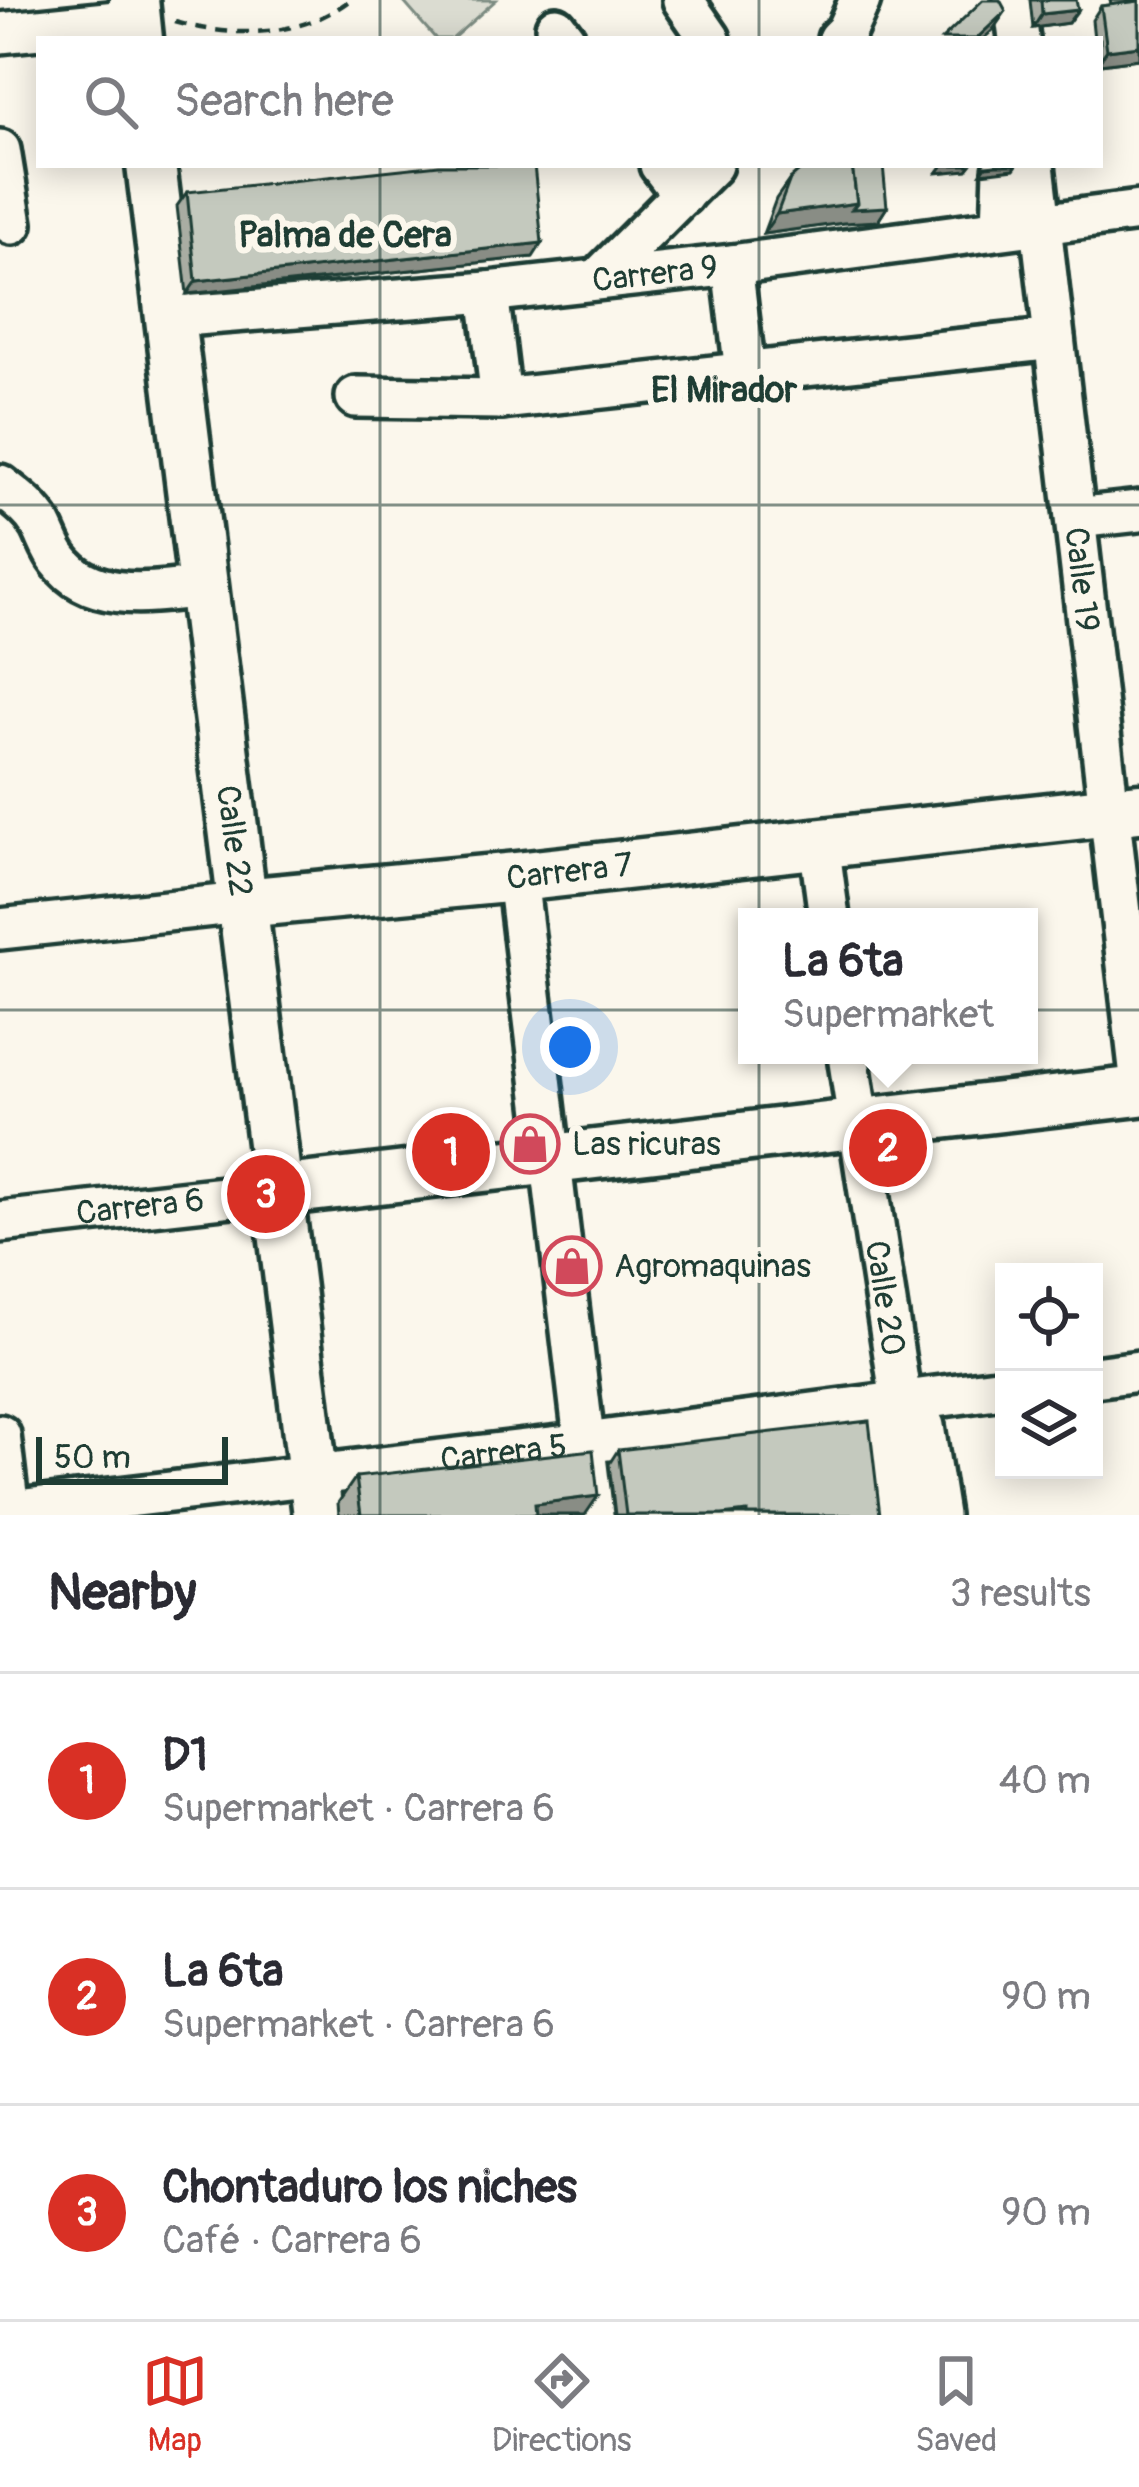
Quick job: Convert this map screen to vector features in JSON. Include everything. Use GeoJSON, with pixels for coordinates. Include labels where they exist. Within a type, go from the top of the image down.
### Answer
{"type":"FeatureCollection","features":[{"type":"Feature","properties":{"kind":"main road","name":"Calle 22"},"geometry":{"type":"LineString","coordinates":[[169,184],[171,317],[316,1494]]}},
{"type":"Feature","properties":{"kind":"main road","name":"Carrera 7"},"geometry":{"type":"LineString","coordinates":[[241,903],[517,878],[1124,809]]}},
{"type":"Feature","properties":{"kind":"main road","name":"Carrera 6"},"geometry":{"type":"LineString","coordinates":[[276,1191],[1139,1091]]}},
{"type":"Feature","properties":{"kind":"street"},"geometry":{"type":"LineString","coordinates":[[683,0],[708,36]]}},
{"type":"Feature","properties":{"kind":"street"},"geometry":{"type":"LineString","coordinates":[[841,36],[860,0]]}},
{"type":"Feature","properties":{"kind":"street"},"geometry":{"type":"LineString","coordinates":[[1014,0],[1019,36]]}},
{"type":"Feature","properties":{"kind":"street"},"geometry":{"type":"LineString","coordinates":[[0,33],[144,20]]}},
{"type":"Feature","properties":{"kind":"street"},"geometry":{"type":"LineString","coordinates":[[0,150],[12,224]]}},
{"type":"Feature","properties":{"kind":"street"},"geometry":{"type":"LineString","coordinates":[[598,279],[672,180],[704,168]]}},
{"type":"Feature","properties":{"kind":"street"},"geometry":{"type":"LineString","coordinates":[[1002,227],[1004,170],[1022,194],[1038,197]]}},
{"type":"Feature","properties":{"kind":"street","name":"Carrera 9"},"geometry":{"type":"LineString","coordinates":[[171,317],[488,292],[732,265],[1002,227],[1038,197],[1139,211]]}},
{"type":"Feature","properties":{"kind":"street","name":"Calle 19"},"geometry":{"type":"LineString","coordinates":[[1038,197],[1076,518],[1124,809],[1139,1068]]}},
{"type":"Feature","properties":{"kind":"street"},"geometry":{"type":"LineString","coordinates":[[732,265],[745,372]]}},
{"type":"Feature","properties":{"kind":"street"},"geometry":{"type":"LineString","coordinates":[[488,292],[501,399]]}},
{"type":"Feature","properties":{"kind":"street"},"geometry":{"type":"LineString","coordinates":[[356,397],[501,399],[1054,340]]}},
{"type":"Feature","properties":{"kind":"street"},"geometry":{"type":"LineString","coordinates":[[0,485],[29,509],[58,560],[78,579],[112,591],[152,593],[203,587]]}},
{"type":"Feature","properties":{"kind":"street"},"geometry":{"type":"LineString","coordinates":[[1076,518],[1139,511]]}},
{"type":"Feature","properties":{"kind":"street"},"geometry":{"type":"LineString","coordinates":[[819,842],[828,908]]}},
{"type":"Feature","properties":{"kind":"street"},"geometry":{"type":"LineString","coordinates":[[517,878],[593,1515]]}},
{"type":"Feature","properties":{"kind":"street","name":"Carrera 7"},"geometry":{"type":"LineString","coordinates":[[0,929],[241,903]]}},
{"type":"Feature","properties":{"kind":"street","name":"Calle 20"},"geometry":{"type":"LineString","coordinates":[[849,1064],[901,1401],[924,1426],[938,1515]]}},
{"type":"Feature","properties":{"kind":"street","name":"Carrera 6"},"geometry":{"type":"LineString","coordinates":[[0,1222],[276,1191]]}},
{"type":"Feature","properties":{"kind":"street"},"geometry":{"type":"LineString","coordinates":[[1103,1376],[1139,1371]]}},
{"type":"Feature","properties":{"kind":"street","name":"Carrera 5"},"geometry":{"type":"LineString","coordinates":[[5,1511],[316,1494],[585,1443],[995,1389]]}},
{"type":"Feature","properties":{"kind":"street","name":"Calle 20"},"geometry":{"type":"LineString","coordinates":[[900,1515],[887,1430],[901,1401]]}},
{"type":"Feature","properties":{"kind":"street"},"geometry":{"type":"LineString","coordinates":[[0,1435],[5,1511]]}},
{"type":"Feature","properties":{"kind":"path"},"geometry":{"type":"LineString","coordinates":[[144,20],[208,31],[262,32],[302,25],[350,0]]}},
{"type":"Feature","properties":{"kind":"shaded area"},"geometry":{"type":"Polygon","coordinates":[[[402,0],[496,0],[455,36],[433,36],[402,0]]]}},
{"type":"Feature","properties":{"kind":"building"},"geometry":{"type":"Polygon","coordinates":[[[983,0],[1000,0],[1006,11],[979,36],[945,36],[983,0]]]}},
{"type":"Feature","properties":{"kind":"building"},"geometry":{"type":"Polygon","coordinates":[[[1041,0],[1076,0],[1078,10],[1042,14],[1041,0]]]}},
{"type":"Feature","properties":{"kind":"building"},"geometry":{"type":"Polygon","coordinates":[[[1139,1],[1139,46],[1107,50],[1101,6],[1139,1]]]}},
{"type":"Feature","properties":{"kind":"building"},"geometry":{"type":"Polygon","coordinates":[[[411,168],[534,168],[542,243],[196,281],[187,192],[411,168]]]}},
{"type":"Feature","properties":{"kind":"building"},"geometry":{"type":"Polygon","coordinates":[[[803,168],[852,168],[857,203],[777,214],[790,179],[803,168]]]}},
{"type":"Feature","properties":{"kind":"building"},"geometry":{"type":"Polygon","coordinates":[[[852,168],[883,168],[887,207],[852,209],[857,203],[852,168]]]}},
{"type":"Feature","properties":{"kind":"building"},"geometry":{"type":"Polygon","coordinates":[[[869,1421],[880,1515],[626,1515],[618,1450],[869,1421]]]}},
{"type":"Feature","properties":{"kind":"building"},"geometry":{"type":"Polygon","coordinates":[[[593,1450],[598,1496],[535,1504],[536,1515],[361,1515],[356,1477],[593,1450]]]}},
{"type":"Feature","properties":{"kind":"place","name":"Las ricuras"},"geometry":{"type":"Point","coordinates":[530,1144]}},
{"type":"Feature","properties":{"kind":"place","name":"La 6ta"},"geometry":{"type":"Point","coordinates":[888,1148]}},
{"type":"Feature","properties":{"kind":"place","name":"D1"},"geometry":{"type":"Point","coordinates":[451,1152]}},
{"type":"Feature","properties":{"kind":"place","name":"Chontaduro los niches"},"geometry":{"type":"Point","coordinates":[266,1194]}},
{"type":"Feature","properties":{"kind":"place","name":"Agromaquinas"},"geometry":{"type":"Point","coordinates":[572,1266]}},
{"type":"Feature","properties":{"kind":"district","name":"Palma de Cera"},"geometry":{"type":"Point","coordinates":[345,235]}},
{"type":"Feature","properties":{"kind":"district","name":"El Mirador"},"geometry":{"type":"Point","coordinates":[724,390]}}]}
